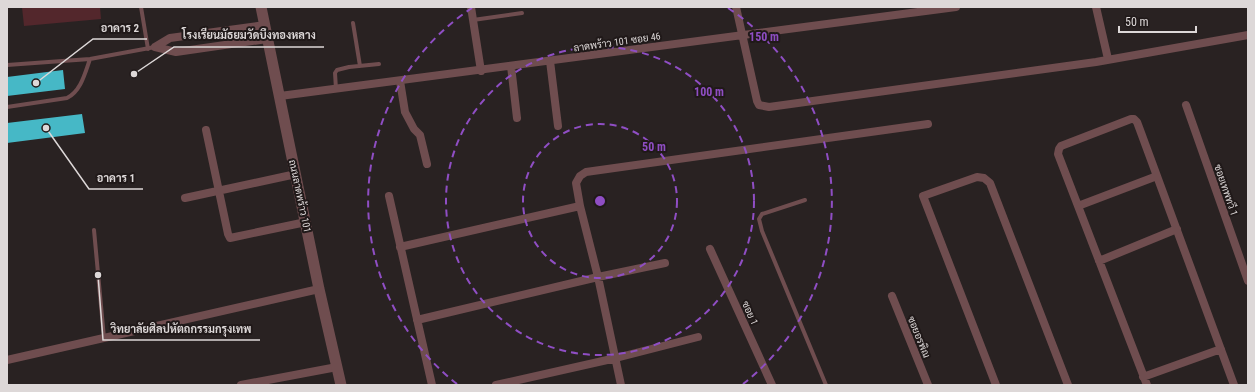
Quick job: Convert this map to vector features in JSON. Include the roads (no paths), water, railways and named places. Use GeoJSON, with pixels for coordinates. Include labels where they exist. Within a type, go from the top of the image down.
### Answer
{"type":"FeatureCollection","features":[{"type":"Feature","properties":{"kind":"street","name":"ถนนลาดพร้าว 101"},"geometry":{"type":"LineString","coordinates":[[261,7],[341,385]]}},
{"type":"Feature","properties":{"kind":"street"},"geometry":{"type":"LineString","coordinates":[[471,7],[481,71]]}},
{"type":"Feature","properties":{"kind":"street"},"geometry":{"type":"LineString","coordinates":[[736,7],[756,101],[759,105],[769,108],[1096,62],[1248,35]]}},
{"type":"Feature","properties":{"kind":"street","name":"ลาดพร้าว 101 ซอย 46"},"geometry":{"type":"LineString","coordinates":[[280,96],[481,71],[956,7]]}},
{"type":"Feature","properties":{"kind":"street"},"geometry":{"type":"LineString","coordinates":[[1096,7],[1108,59]]}},
{"type":"Feature","properties":{"kind":"street"},"geometry":{"type":"LineString","coordinates":[[152,48],[170,38],[264,25]]}},
{"type":"Feature","properties":{"kind":"street"},"geometry":{"type":"LineString","coordinates":[[152,48],[176,52],[267,39]]}},
{"type":"Feature","properties":{"kind":"street"},"geometry":{"type":"LineString","coordinates":[[550,61],[558,126]]}},
{"type":"Feature","properties":{"kind":"street"},"geometry":{"type":"LineString","coordinates":[[510,66],[517,118]]}},
{"type":"Feature","properties":{"kind":"street"},"geometry":{"type":"LineString","coordinates":[[400,81],[405,112],[414,129],[420,135],[427,164]]}},
{"type":"Feature","properties":{"kind":"street","name":"ซอยเทพทวี 1"},"geometry":{"type":"LineString","coordinates":[[1186,105],[1248,281]]}},
{"type":"Feature","properties":{"kind":"street"},"geometry":{"type":"LineString","coordinates":[[1147,385],[1058,154],[1061,146],[1131,119],[1134,119],[1137,122],[1234,385]]}},
{"type":"Feature","properties":{"kind":"street"},"geometry":{"type":"LineString","coordinates":[[621,385],[598,277],[580,206],[576,183],[580,176],[586,172],[928,124]]}},
{"type":"Feature","properties":{"kind":"street"},"geometry":{"type":"LineString","coordinates":[[206,130],[230,238],[306,222]]}},
{"type":"Feature","properties":{"kind":"street"},"geometry":{"type":"LineString","coordinates":[[185,198],[296,174]]}},
{"type":"Feature","properties":{"kind":"street"},"geometry":{"type":"LineString","coordinates":[[1078,206],[1157,176]]}},
{"type":"Feature","properties":{"kind":"street"},"geometry":{"type":"LineString","coordinates":[[996,385],[923,196],[977,177],[984,178],[990,183],[1068,385]]}},
{"type":"Feature","properties":{"kind":"street"},"geometry":{"type":"LineString","coordinates":[[389,196],[432,385]]}},
{"type":"Feature","properties":{"kind":"street"},"geometry":{"type":"LineString","coordinates":[[400,247],[580,206]]}},
{"type":"Feature","properties":{"kind":"street"},"geometry":{"type":"LineString","coordinates":[[1099,261],[1177,230]]}},
{"type":"Feature","properties":{"kind":"street","name":"ซอย 1"},"geometry":{"type":"LineString","coordinates":[[710,249],[772,385]]}},
{"type":"Feature","properties":{"kind":"street"},"geometry":{"type":"LineString","coordinates":[[417,320],[598,277],[665,263]]}},
{"type":"Feature","properties":{"kind":"street"},"geometry":{"type":"LineString","coordinates":[[7,360],[320,289]]}},
{"type":"Feature","properties":{"kind":"street","name":"ซอยอรพิณ"},"geometry":{"type":"LineString","coordinates":[[892,296],[928,385]]}},
{"type":"Feature","properties":{"kind":"street"},"geometry":{"type":"LineString","coordinates":[[496,385],[616,358],[698,337]]}},
{"type":"Feature","properties":{"kind":"street"},"geometry":{"type":"LineString","coordinates":[[1144,377],[1221,349]]}},
{"type":"Feature","properties":{"kind":"street"},"geometry":{"type":"LineString","coordinates":[[240,385],[337,366]]}},
{"type":"Feature","properties":{"kind":"lane"},"geometry":{"type":"LineString","coordinates":[[7,65],[90,59],[152,48],[141,7]]}},
{"type":"Feature","properties":{"kind":"lane"},"geometry":{"type":"LineString","coordinates":[[473,20],[522,13]]}},
{"type":"Feature","properties":{"kind":"lane"},"geometry":{"type":"LineString","coordinates":[[353,23],[360,66]]}},
{"type":"Feature","properties":{"kind":"lane"},"geometry":{"type":"LineString","coordinates":[[7,107],[73,96],[78,91],[90,59]]}},
{"type":"Feature","properties":{"kind":"lane"},"geometry":{"type":"LineString","coordinates":[[336,89],[336,70],[379,64]]}},
{"type":"Feature","properties":{"kind":"lane"},"geometry":{"type":"LineString","coordinates":[[805,200],[762,214],[758,218],[826,385]]}},
{"type":"Feature","properties":{"kind":"lane"},"geometry":{"type":"LineString","coordinates":[[94,230],[104,338]]}},
{"type":"Feature","properties":{"kind":"place","name":"โรงเรียนมัธยมวัดบึงทองหลาง"},"geometry":{"type":"Point","coordinates":[134,74]}},
{"type":"Feature","properties":{"kind":"place","name":"อาคาร 2"},"geometry":{"type":"Point","coordinates":[36,83]}},
{"type":"Feature","properties":{"kind":"place","name":"อาคาร 1"},"geometry":{"type":"Point","coordinates":[46,128]}},
{"type":"Feature","properties":{"kind":"place","name":"วิทยาลัยศิลปหัตถกรรมกรุงเทพ"},"geometry":{"type":"Point","coordinates":[98,275]}}]}
